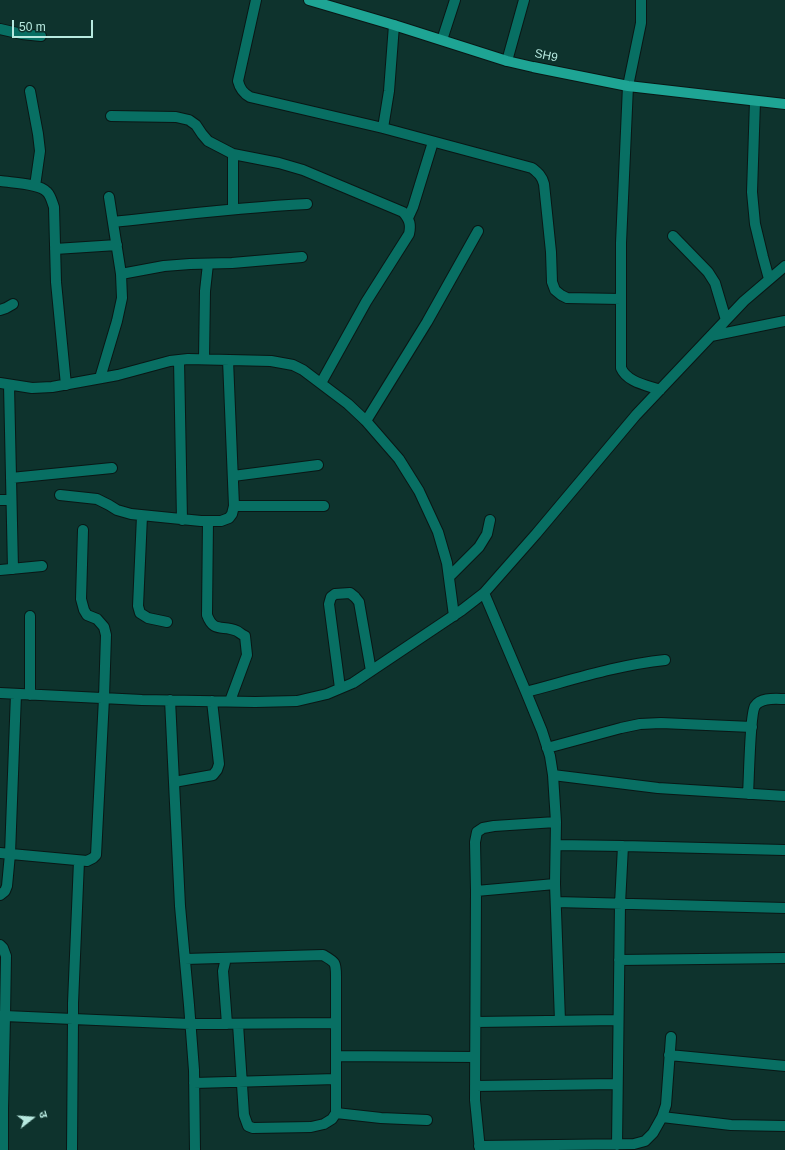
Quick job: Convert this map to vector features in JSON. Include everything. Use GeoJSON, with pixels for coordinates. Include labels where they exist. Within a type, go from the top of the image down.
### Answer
{"type":"FeatureCollection","features":[{"type":"Feature","properties":{"kind":"main road","name":"SH9"},"geometry":{"type":"LineString","coordinates":[[309,0],[534,67],[628,86],[785,104]]}},
{"type":"Feature","properties":{"kind":"street"},"geometry":{"type":"LineString","coordinates":[[256,0],[238,81],[245,94],[250,97],[382,128],[532,168],[539,173],[544,184],[551,252],[552,282],[555,290],[567,298],[621,299]]}},
{"type":"Feature","properties":{"kind":"street"},"geometry":{"type":"LineString","coordinates":[[442,40],[455,0]]}},
{"type":"Feature","properties":{"kind":"street"},"geometry":{"type":"LineString","coordinates":[[508,60],[524,0]]}},
{"type":"Feature","properties":{"kind":"street"},"geometry":{"type":"LineString","coordinates":[[641,0],[641,23],[628,86],[621,243],[621,368],[623,373],[628,378],[660,390]]}},
{"type":"Feature","properties":{"kind":"street"},"geometry":{"type":"LineString","coordinates":[[382,128],[389,91],[394,25]]}},
{"type":"Feature","properties":{"kind":"street"},"geometry":{"type":"LineString","coordinates":[[0,29],[22,34],[41,36]]}},
{"type":"Feature","properties":{"kind":"street"},"geometry":{"type":"LineString","coordinates":[[30,91],[40,151],[35,186]]}},
{"type":"Feature","properties":{"kind":"street"},"geometry":{"type":"LineString","coordinates":[[755,101],[752,192],[755,224],[769,279]]}},
{"type":"Feature","properties":{"kind":"street"},"geometry":{"type":"LineString","coordinates":[[111,116],[176,117],[189,120],[196,125],[208,141],[233,154],[303,170],[403,212],[408,218],[411,226],[409,234],[366,302],[321,383]]}},
{"type":"Feature","properties":{"kind":"street"},"geometry":{"type":"LineString","coordinates":[[408,218],[434,142]]}},
{"type":"Feature","properties":{"kind":"street"},"geometry":{"type":"LineString","coordinates":[[233,154],[233,209]]}},
{"type":"Feature","properties":{"kind":"street"},"geometry":{"type":"LineString","coordinates":[[0,182],[40,187],[47,192],[54,207],[56,282],[66,385]]}},
{"type":"Feature","properties":{"kind":"street"},"geometry":{"type":"LineString","coordinates":[[100,378],[117,321],[122,298],[121,274],[109,197]]}},
{"type":"Feature","properties":{"kind":"street"},"geometry":{"type":"LineString","coordinates":[[113,222],[233,209],[307,204]]}},
{"type":"Feature","properties":{"kind":"street"},"geometry":{"type":"LineString","coordinates":[[366,421],[426,322],[478,231]]}},
{"type":"Feature","properties":{"kind":"street"},"geometry":{"type":"LineString","coordinates":[[673,236],[708,272],[714,283],[726,320]]}},
{"type":"Feature","properties":{"kind":"street"},"geometry":{"type":"LineString","coordinates":[[55,249],[117,245]]}},
{"type":"Feature","properties":{"kind":"street"},"geometry":{"type":"LineString","coordinates":[[121,274],[164,266],[232,263],[302,257]]}},
{"type":"Feature","properties":{"kind":"street"},"geometry":{"type":"LineString","coordinates":[[204,359],[205,291],[208,264]]}},
{"type":"Feature","properties":{"kind":"street"},"geometry":{"type":"LineString","coordinates":[[0,693],[170,700],[297,701],[328,694],[353,683],[454,616],[484,593],[536,534],[636,415],[744,301],[785,266]]}},
{"type":"Feature","properties":{"kind":"street"},"geometry":{"type":"LineString","coordinates":[[0,310],[13,304]]}},
{"type":"Feature","properties":{"kind":"street"},"geometry":{"type":"LineString","coordinates":[[711,336],[785,321]]}},
{"type":"Feature","properties":{"kind":"street"},"geometry":{"type":"LineString","coordinates":[[13,569],[11,478],[5,384],[32,388],[52,387],[179,360],[204,359],[271,361],[293,365],[303,370],[321,383],[348,404],[366,421],[399,459],[419,491],[438,532],[447,563],[454,616]]}},
{"type":"Feature","properties":{"kind":"street"},"geometry":{"type":"LineString","coordinates":[[179,360],[182,520]]}},
{"type":"Feature","properties":{"kind":"street"},"geometry":{"type":"LineString","coordinates":[[60,495],[97,499],[109,504],[117,510],[142,516],[208,521],[221,521],[229,518],[232,514],[234,506],[228,360]]}},
{"type":"Feature","properties":{"kind":"street"},"geometry":{"type":"LineString","coordinates":[[233,476],[318,465]]}},
{"type":"Feature","properties":{"kind":"street"},"geometry":{"type":"LineString","coordinates":[[11,478],[112,468]]}},
{"type":"Feature","properties":{"kind":"street"},"geometry":{"type":"LineString","coordinates":[[0,500],[11,500]]}},
{"type":"Feature","properties":{"kind":"street"},"geometry":{"type":"LineString","coordinates":[[234,506],[324,506]]}},
{"type":"Feature","properties":{"kind":"street"},"geometry":{"type":"LineString","coordinates":[[142,516],[138,606],[140,613],[148,618],[167,622]]}},
{"type":"Feature","properties":{"kind":"street"},"geometry":{"type":"LineString","coordinates":[[449,577],[479,547],[487,534],[490,520]]}},
{"type":"Feature","properties":{"kind":"street"},"geometry":{"type":"LineString","coordinates":[[208,521],[207,615],[210,623],[214,626],[236,630],[245,636],[246,643],[247,655],[230,701]]}},
{"type":"Feature","properties":{"kind":"street"},"geometry":{"type":"LineString","coordinates":[[5,854],[79,861],[87,861],[96,855],[106,635],[104,627],[97,619],[87,615],[81,599],[83,530]]}},
{"type":"Feature","properties":{"kind":"street"},"geometry":{"type":"LineString","coordinates":[[0,570],[42,566]]}},
{"type":"Feature","properties":{"kind":"street"},"geometry":{"type":"LineString","coordinates":[[340,688],[329,604],[331,597],[336,594],[350,593],[355,596],[358,602],[371,671]]}},
{"type":"Feature","properties":{"kind":"street"},"geometry":{"type":"LineString","coordinates":[[484,593],[542,731],[553,775],[556,822],[555,884],[560,1021]]}},
{"type":"Feature","properties":{"kind":"street"},"geometry":{"type":"LineString","coordinates":[[30,616],[30,695]]}},
{"type":"Feature","properties":{"kind":"street"},"geometry":{"type":"LineString","coordinates":[[526,692],[594,673],[630,665],[665,660]]}},
{"type":"Feature","properties":{"kind":"street"},"geometry":{"type":"LineString","coordinates":[[0,895],[5,891],[7,886],[5,854],[16,694]]}},
{"type":"Feature","properties":{"kind":"street"},"geometry":{"type":"LineString","coordinates":[[748,794],[753,714],[756,706],[762,701],[769,699],[785,699]]}},
{"type":"Feature","properties":{"kind":"street"},"geometry":{"type":"LineString","coordinates":[[170,700],[180,906],[194,1083],[195,1150]]}},
{"type":"Feature","properties":{"kind":"street"},"geometry":{"type":"LineString","coordinates":[[174,782],[213,775],[217,770],[219,764],[212,701]]}},
{"type":"Feature","properties":{"kind":"street"},"geometry":{"type":"LineString","coordinates":[[547,748],[640,724],[661,723],[752,727]]}},
{"type":"Feature","properties":{"kind":"street"},"geometry":{"type":"LineString","coordinates":[[553,775],[658,788],[785,796]]}},
{"type":"Feature","properties":{"kind":"street"},"geometry":{"type":"LineString","coordinates":[[556,822],[494,826],[483,828],[477,832],[475,842],[475,1100],[479,1148],[634,1144],[645,1141],[653,1133],[662,1117],[666,1105],[671,1037]]}},
{"type":"Feature","properties":{"kind":"street"},"geometry":{"type":"LineString","coordinates":[[556,845],[784,850]]}},
{"type":"Feature","properties":{"kind":"street"},"geometry":{"type":"LineString","coordinates":[[617,1144],[620,904],[623,846]]}},
{"type":"Feature","properties":{"kind":"street"},"geometry":{"type":"LineString","coordinates":[[72,1150],[73,1003],[79,861]]}},
{"type":"Feature","properties":{"kind":"street"},"geometry":{"type":"LineString","coordinates":[[476,891],[555,884]]}},
{"type":"Feature","properties":{"kind":"street"},"geometry":{"type":"LineString","coordinates":[[556,902],[785,908]]}},
{"type":"Feature","properties":{"kind":"street"},"geometry":{"type":"LineString","coordinates":[[0,945],[6,956],[2,1016],[1,1109],[3,1150]]}},
{"type":"Feature","properties":{"kind":"street"},"geometry":{"type":"LineString","coordinates":[[185,959],[323,956],[332,960],[336,966],[336,1113],[332,1119],[324,1124],[311,1127],[254,1128],[248,1126],[244,1115],[238,1024]]}},
{"type":"Feature","properties":{"kind":"street"},"geometry":{"type":"LineString","coordinates":[[226,958],[223,971],[227,1024]]}},
{"type":"Feature","properties":{"kind":"street"},"geometry":{"type":"LineString","coordinates":[[619,960],[785,958]]}},
{"type":"Feature","properties":{"kind":"street"},"geometry":{"type":"LineString","coordinates":[[2,1016],[190,1024],[336,1023]]}},
{"type":"Feature","properties":{"kind":"street"},"geometry":{"type":"LineString","coordinates":[[476,1022],[618,1020]]}},
{"type":"Feature","properties":{"kind":"street"},"geometry":{"type":"LineString","coordinates":[[669,1055],[785,1066]]}},
{"type":"Feature","properties":{"kind":"street"},"geometry":{"type":"LineString","coordinates":[[336,1056],[476,1057]]}},
{"type":"Feature","properties":{"kind":"street"},"geometry":{"type":"LineString","coordinates":[[194,1083],[336,1079]]}},
{"type":"Feature","properties":{"kind":"street"},"geometry":{"type":"LineString","coordinates":[[476,1086],[618,1084]]}},
{"type":"Feature","properties":{"kind":"street"},"geometry":{"type":"LineString","coordinates":[[336,1113],[381,1118],[427,1120]]}},
{"type":"Feature","properties":{"kind":"street"},"geometry":{"type":"LineString","coordinates":[[662,1117],[731,1125],[785,1126]]}}]}
